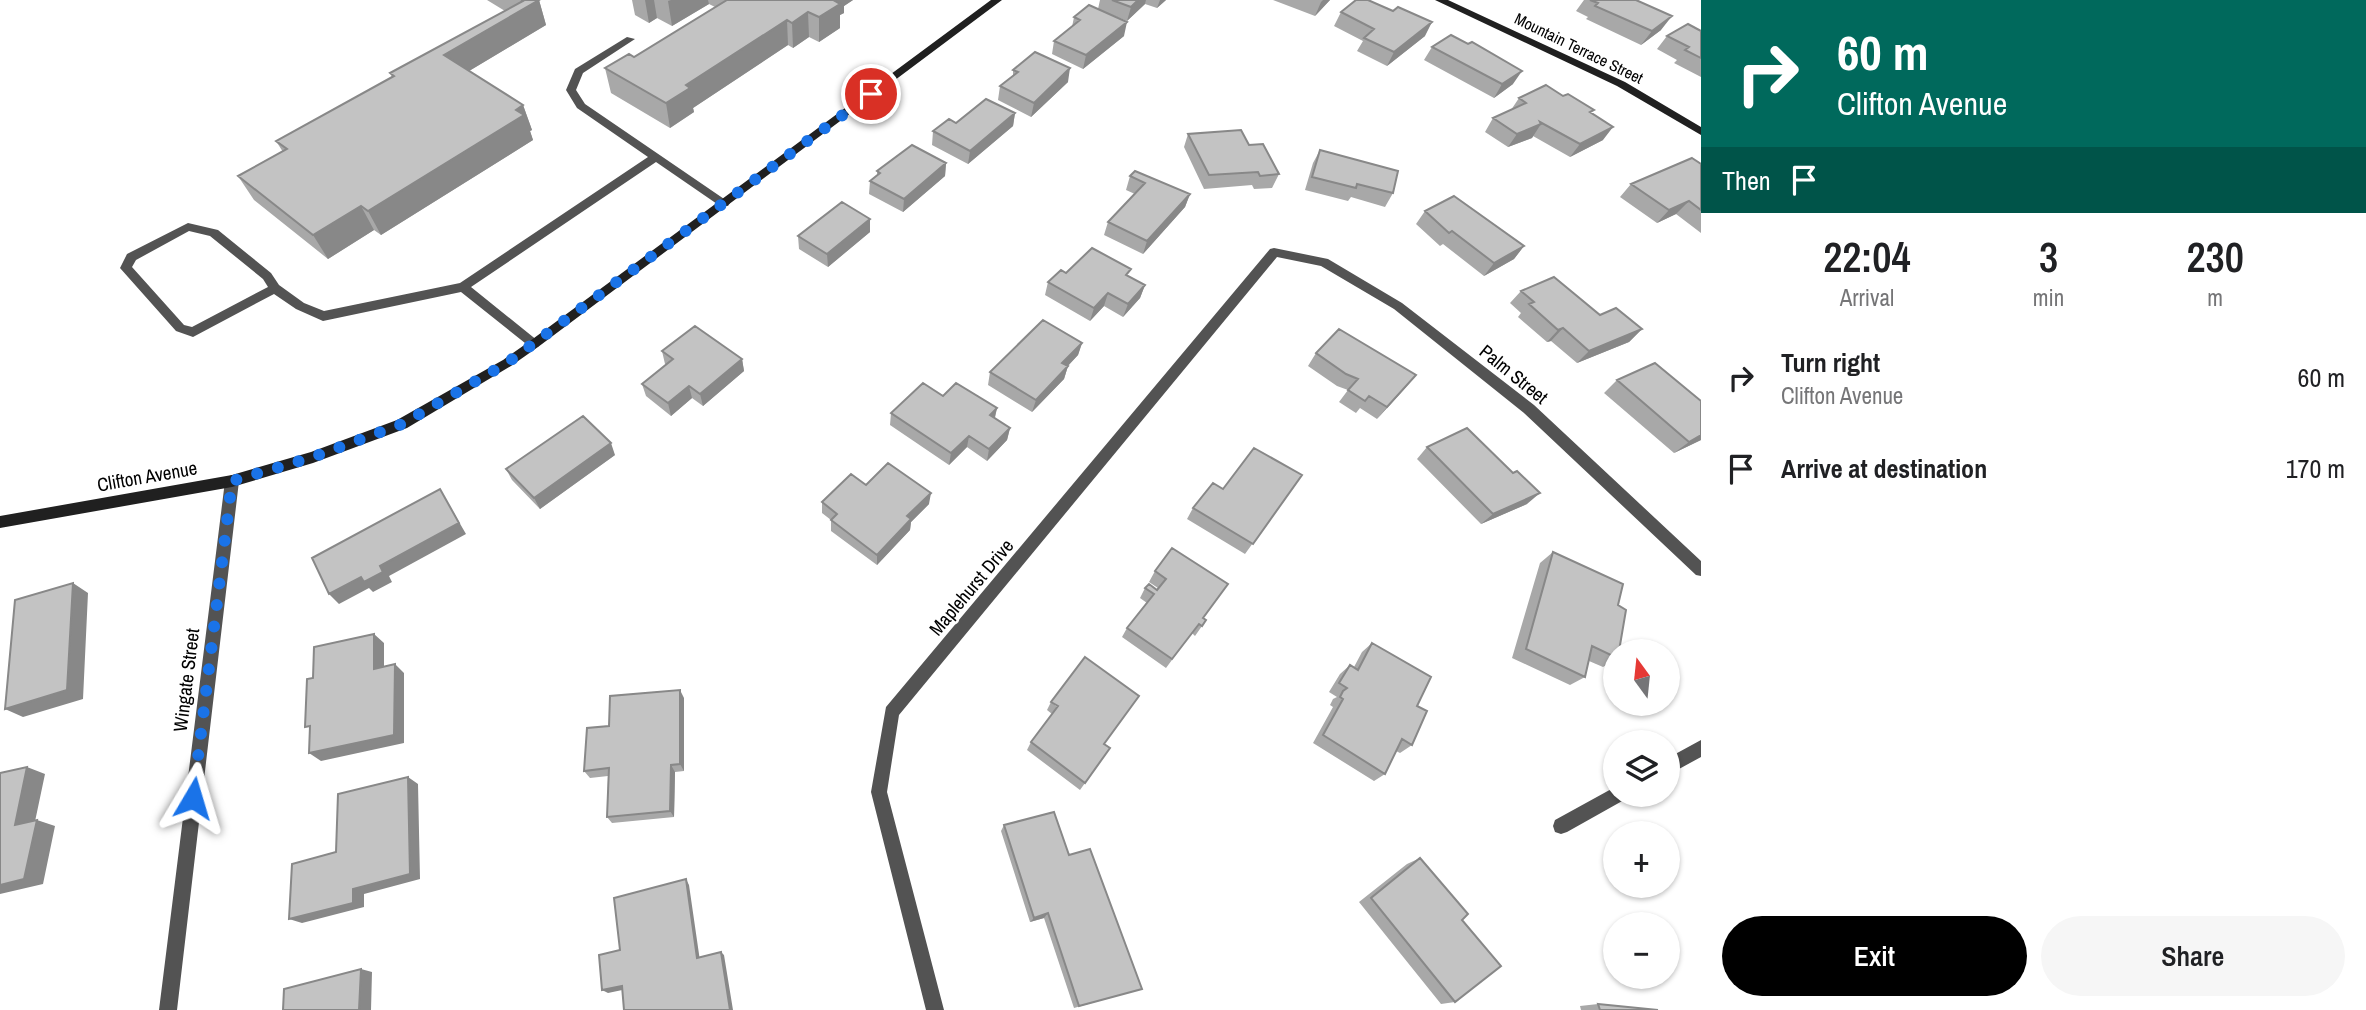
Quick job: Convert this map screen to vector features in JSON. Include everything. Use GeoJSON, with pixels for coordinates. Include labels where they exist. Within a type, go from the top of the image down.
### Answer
{"type":"FeatureCollection","features":[{"type":"Feature","properties":{"kind":"main road","name":"Clifton Avenue"},"geometry":{"type":"LineString","coordinates":[[0,522],[232,481],[313,457],[402,424],[534,345],[997,0]]}},
{"type":"Feature","properties":{"kind":"main road","name":"Mountain Terrace Street"},"geometry":{"type":"LineString","coordinates":[[1440,0],[1621,84],[1701,132]]}},
{"type":"Feature","properties":{"kind":"street"},"geometry":{"type":"LineString","coordinates":[[630,39],[579,71],[571,90],[573,98],[724,203]]}},
{"type":"Feature","properties":{"kind":"street"},"geometry":{"type":"LineString","coordinates":[[275,288],[193,332],[180,328],[126,268],[131,257],[188,228],[215,233],[267,276],[275,288],[300,306],[323,316],[463,287],[655,157]]}},
{"type":"Feature","properties":{"kind":"street","name":"Palm Street"},"geometry":{"type":"LineString","coordinates":[[1274,252],[1324,262],[1398,306],[1529,409],[1701,570]]}},
{"type":"Feature","properties":{"kind":"street","name":"Maplehurst Drive"},"geometry":{"type":"LineString","coordinates":[[935,1010],[879,792],[892,712],[1274,252]]}},
{"type":"Feature","properties":{"kind":"street"},"geometry":{"type":"LineString","coordinates":[[463,287],[534,345]]}},
{"type":"Feature","properties":{"kind":"street","name":"Wingate Street"},"geometry":{"type":"LineString","coordinates":[[168,1010],[232,481]]}},
{"type":"Feature","properties":{"kind":"street"},"geometry":{"type":"LineString","coordinates":[[1680,760],[1701,748]]}},
{"type":"Feature","properties":{"kind":"street"},"geometry":{"type":"LineString","coordinates":[[1561,826],[1603,802]]}},
{"type":"Feature","properties":{"kind":"building"},"geometry":{"type":"Polygon","coordinates":[[[522,0],[539,0],[444,55],[523,105],[516,110],[524,115],[368,211],[361,206],[313,235],[238,176],[287,149],[276,141],[394,76],[390,73],[522,0]]]}},
{"type":"Feature","properties":{"kind":"building"},"geometry":{"type":"Polygon","coordinates":[[[727,0],[833,0],[840,4],[819,17],[808,12],[792,23],[787,20],[686,85],[690,88],[666,103],[605,68],[629,54],[634,57],[727,0]]]}},
{"type":"Feature","properties":{"kind":"building"},"geometry":{"type":"Polygon","coordinates":[[[1112,0],[1138,0],[1131,7],[1112,0]]]}},
{"type":"Feature","properties":{"kind":"building"},"geometry":{"type":"Polygon","coordinates":[[[1356,0],[1368,0],[1393,11],[1398,7],[1432,22],[1394,52],[1364,38],[1374,29],[1341,12],[1356,0]]]}},
{"type":"Feature","properties":{"kind":"building"},"geometry":{"type":"Polygon","coordinates":[[[1590,0],[1636,0],[1672,16],[1652,31],[1595,6],[1598,3],[1590,0]]]}},
{"type":"Feature","properties":{"kind":"building"},"geometry":{"type":"Polygon","coordinates":[[[1089,5],[1127,22],[1086,55],[1054,41],[1080,20],[1074,17],[1089,5]]]}},
{"type":"Feature","properties":{"kind":"building"},"geometry":{"type":"Polygon","coordinates":[[[1688,24],[1701,31],[1701,58],[1685,50],[1689,47],[1667,36],[1688,24]]]}},
{"type":"Feature","properties":{"kind":"building"},"geometry":{"type":"Polygon","coordinates":[[[1451,35],[1468,44],[1472,42],[1522,71],[1502,84],[1432,47],[1451,35]]]}},
{"type":"Feature","properties":{"kind":"building"},"geometry":{"type":"Polygon","coordinates":[[[1035,52],[1070,68],[1034,103],[1000,86],[1018,72],[1013,70],[1035,52]]]}},
{"type":"Feature","properties":{"kind":"building"},"geometry":{"type":"Polygon","coordinates":[[[1546,85],[1563,96],[1568,94],[1594,110],[1590,112],[1613,127],[1580,144],[1540,122],[1541,124],[1517,134],[1493,118],[1526,103],[1519,98],[1546,85]]]}},
{"type":"Feature","properties":{"kind":"building"},"geometry":{"type":"Polygon","coordinates":[[[986,99],[1015,113],[970,151],[933,131],[949,119],[956,123],[986,99]]]}},
{"type":"Feature","properties":{"kind":"building"},"geometry":{"type":"Polygon","coordinates":[[[1241,130],[1249,145],[1263,144],[1279,174],[1260,176],[1258,172],[1209,175],[1188,134],[1241,130]]]}},
{"type":"Feature","properties":{"kind":"building"},"geometry":{"type":"Polygon","coordinates":[[[912,145],[946,163],[904,199],[870,181],[880,173],[877,171],[912,145]]]}},
{"type":"Feature","properties":{"kind":"building"},"geometry":{"type":"Polygon","coordinates":[[[1320,150],[1398,171],[1393,193],[1357,184],[1356,188],[1312,177],[1320,150]]]}},
{"type":"Feature","properties":{"kind":"building"},"geometry":{"type":"Polygon","coordinates":[[[1692,158],[1701,164],[1701,210],[1689,201],[1669,210],[1631,184],[1692,158]]]}},
{"type":"Feature","properties":{"kind":"building"},"geometry":{"type":"Polygon","coordinates":[[[1135,171],[1190,194],[1147,241],[1108,222],[1145,183],[1130,176],[1135,171]]]}},
{"type":"Feature","properties":{"kind":"building"},"geometry":{"type":"Polygon","coordinates":[[[1454,196],[1524,246],[1494,263],[1452,231],[1449,233],[1425,211],[1454,196]]]}},
{"type":"Feature","properties":{"kind":"building"},"geometry":{"type":"Polygon","coordinates":[[[842,202],[870,219],[827,254],[798,236],[842,202]]]}},
{"type":"Feature","properties":{"kind":"building"},"geometry":{"type":"Polygon","coordinates":[[[1092,248],[1131,269],[1126,275],[1145,285],[1128,304],[1108,293],[1094,308],[1048,282],[1061,270],[1066,273],[1092,248]]]}},
{"type":"Feature","properties":{"kind":"building"},"geometry":{"type":"Polygon","coordinates":[[[1554,277],[1600,315],[1616,308],[1642,329],[1589,351],[1563,328],[1558,330],[1529,304],[1534,302],[1521,291],[1554,277]]]}},
{"type":"Feature","properties":{"kind":"building"},"geometry":{"type":"Polygon","coordinates":[[[1043,320],[1082,343],[1062,363],[1068,366],[1036,400],[990,372],[1043,320]]]}},
{"type":"Feature","properties":{"kind":"building"},"geometry":{"type":"Polygon","coordinates":[[[695,326],[742,359],[700,394],[689,386],[668,403],[642,384],[673,359],[662,351],[695,326]]]}},
{"type":"Feature","properties":{"kind":"building"},"geometry":{"type":"Polygon","coordinates":[[[1339,329],[1416,375],[1387,407],[1369,396],[1365,401],[1348,390],[1358,379],[1316,353],[1339,329]]]}},
{"type":"Feature","properties":{"kind":"building"},"geometry":{"type":"Polygon","coordinates":[[[1655,363],[1701,401],[1701,435],[1689,442],[1617,380],[1655,363]]]}},
{"type":"Feature","properties":{"kind":"building"},"geometry":{"type":"Polygon","coordinates":[[[923,383],[943,396],[956,383],[997,408],[990,415],[1010,428],[989,449],[969,436],[951,453],[891,413],[923,383]]]}},
{"type":"Feature","properties":{"kind":"building"},"geometry":{"type":"Polygon","coordinates":[[[583,416],[611,443],[534,498],[506,469],[583,416]]]}},
{"type":"Feature","properties":{"kind":"building"},"geometry":{"type":"Polygon","coordinates":[[[1467,428],[1513,473],[1517,471],[1540,493],[1493,514],[1427,447],[1467,428]]]}},
{"type":"Feature","properties":{"kind":"building"},"geometry":{"type":"Polygon","coordinates":[[[1254,448],[1302,475],[1253,544],[1193,508],[1213,483],[1223,489],[1254,448]]]}},
{"type":"Feature","properties":{"kind":"building"},"geometry":{"type":"Polygon","coordinates":[[[888,463],[931,493],[907,516],[911,519],[877,555],[831,520],[837,514],[822,502],[851,474],[866,485],[888,463]]]}},
{"type":"Feature","properties":{"kind":"building"},"geometry":{"type":"Polygon","coordinates":[[[440,489],[459,523],[380,566],[383,572],[364,582],[361,577],[329,594],[312,558],[440,489]]]}},
{"type":"Feature","properties":{"kind":"building"},"geometry":{"type":"Polygon","coordinates":[[[1172,548],[1228,584],[1203,618],[1206,620],[1202,626],[1199,624],[1172,659],[1127,628],[1154,594],[1145,588],[1149,584],[1157,590],[1166,579],[1155,571],[1172,548]]]}},
{"type":"Feature","properties":{"kind":"building"},"geometry":{"type":"Polygon","coordinates":[[[1553,552],[1623,584],[1618,605],[1626,610],[1621,639],[1603,639],[1603,651],[1592,646],[1585,677],[1526,649],[1553,552]]]}},
{"type":"Feature","properties":{"kind":"building"},"geometry":{"type":"Polygon","coordinates":[[[73,583],[67,690],[5,709],[15,600],[73,583]]]}},
{"type":"Feature","properties":{"kind":"building"},"geometry":{"type":"Polygon","coordinates":[[[374,634],[374,669],[395,664],[394,735],[309,753],[310,726],[305,727],[307,679],[313,678],[314,647],[374,634]]]}},
{"type":"Feature","properties":{"kind":"building"},"geometry":{"type":"Polygon","coordinates":[[[1372,643],[1431,677],[1417,706],[1427,711],[1412,745],[1402,739],[1385,774],[1323,735],[1343,699],[1340,697],[1343,691],[1347,688],[1339,683],[1350,665],[1358,670],[1372,643]]]}},
{"type":"Feature","properties":{"kind":"building"},"geometry":{"type":"Polygon","coordinates":[[[1085,657],[1139,696],[1104,744],[1110,748],[1085,783],[1031,742],[1058,706],[1051,702],[1085,657]]]}},
{"type":"Feature","properties":{"kind":"building"},"geometry":{"type":"Polygon","coordinates":[[[680,690],[680,764],[671,765],[670,811],[607,817],[609,768],[584,771],[587,728],[609,726],[610,696],[680,690]]]}},
{"type":"Feature","properties":{"kind":"building"},"geometry":{"type":"Polygon","coordinates":[[[27,767],[15,825],[37,820],[24,879],[0,885],[0,773],[27,767]]]}},
{"type":"Feature","properties":{"kind":"building"},"geometry":{"type":"Polygon","coordinates":[[[408,777],[410,874],[353,889],[353,903],[289,919],[292,864],[336,852],[338,794],[408,777]]]}},
{"type":"Feature","properties":{"kind":"building"},"geometry":{"type":"Polygon","coordinates":[[[1054,812],[1069,855],[1090,849],[1142,989],[1079,1006],[1048,913],[1034,918],[1004,825],[1054,812]]]}},
{"type":"Feature","properties":{"kind":"building"},"geometry":{"type":"Polygon","coordinates":[[[1420,858],[1468,914],[1462,920],[1501,966],[1455,1002],[1371,898],[1420,858]]]}},
{"type":"Feature","properties":{"kind":"building"},"geometry":{"type":"Polygon","coordinates":[[[686,879],[697,958],[721,952],[730,1010],[624,1010],[622,986],[602,990],[599,955],[620,950],[614,898],[686,879]]]}},
{"type":"Feature","properties":{"kind":"building"},"geometry":{"type":"Polygon","coordinates":[[[361,969],[359,1010],[283,1010],[284,989],[361,969]]]}},
{"type":"Feature","properties":{"kind":"building"},"geometry":{"type":"Polygon","coordinates":[[[1598,1004],[1658,1010],[1600,1010],[1598,1004]]]}},
{"type":"Feature","properties":{"kind":"route"},"geometry":{"type":"LineString","coordinates":[[193,798],[232,481],[313,457],[402,424],[507,363],[871,94]]}}]}
